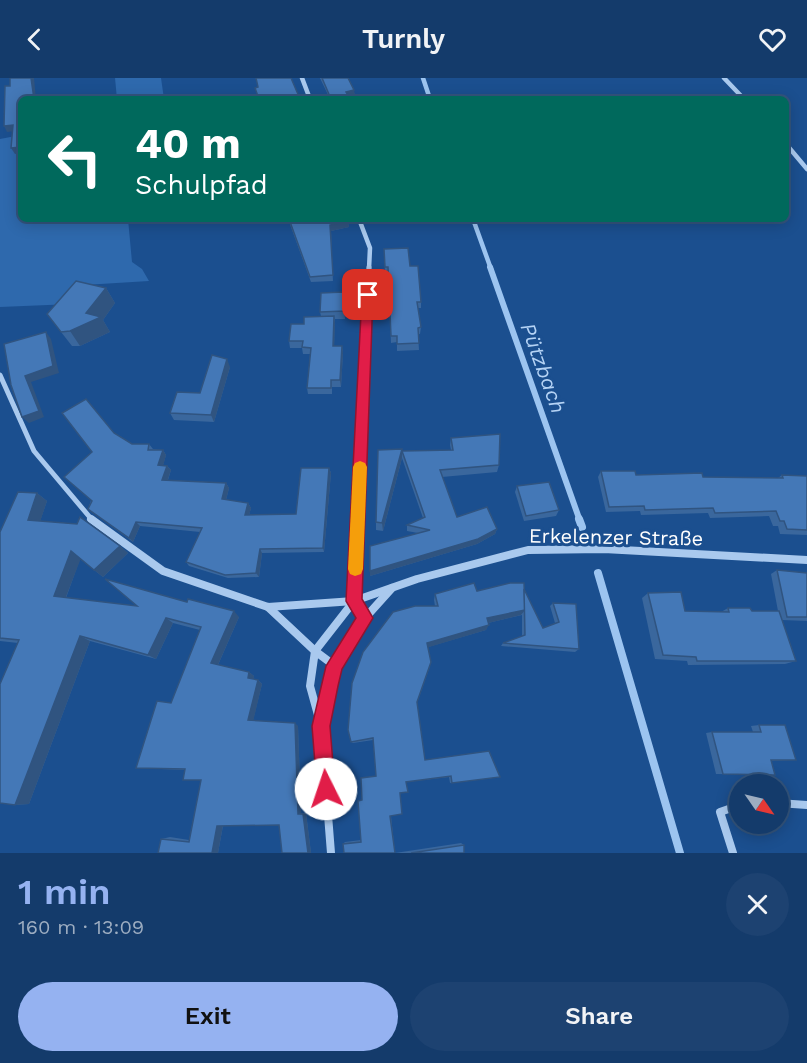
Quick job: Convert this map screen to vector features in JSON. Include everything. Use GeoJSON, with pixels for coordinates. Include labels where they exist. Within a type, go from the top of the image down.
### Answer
{"type":"FeatureCollection","features":[{"type":"Feature","properties":{"kind":"street"},"geometry":{"type":"LineString","coordinates":[[302,78],[309,96]]}},
{"type":"Feature","properties":{"kind":"street"},"geometry":{"type":"LineString","coordinates":[[724,78],[741,96]]}},
{"type":"Feature","properties":{"kind":"street"},"geometry":{"type":"LineString","coordinates":[[789,148],[807,170]]}},
{"type":"Feature","properties":{"kind":"street"},"geometry":{"type":"LineString","coordinates":[[359,222],[370,248],[354,601],[365,618]]}},
{"type":"Feature","properties":{"kind":"street"},"geometry":{"type":"LineString","coordinates":[[0,375],[34,451],[92,520],[164,571],[268,607],[354,601]]}},
{"type":"Feature","properties":{"kind":"street","name":"Erkelenzer Straße"},"geometry":{"type":"LineString","coordinates":[[331,853],[321,726],[310,686],[315,651],[354,601],[479,561],[528,550],[604,549],[807,560]]}},
{"type":"Feature","properties":{"kind":"street","name":"Erkelenzer Straße"},"geometry":{"type":"LineString","coordinates":[[321,726],[335,666],[365,618],[393,588]]}},
{"type":"Feature","properties":{"kind":"street"},"geometry":{"type":"LineString","coordinates":[[268,607],[315,651],[335,666]]}},
{"type":"Feature","properties":{"kind":"street"},"geometry":{"type":"LineString","coordinates":[[789,804],[807,805]]}},
{"type":"Feature","properties":{"kind":"street"},"geometry":{"type":"LineString","coordinates":[[729,809],[720,812],[733,853]]}},
{"type":"Feature","properties":{"kind":"shaded area"},"geometry":{"type":"Polygon","coordinates":[[[115,78],[161,78],[164,96],[117,96],[115,78]]]}},
{"type":"Feature","properties":{"kind":"shaded area"},"geometry":{"type":"Polygon","coordinates":[[[18,136],[18,222],[128,222],[132,262],[142,269],[149,281],[84,285],[72,304],[0,307],[0,139],[18,136]]]}},
{"type":"Feature","properties":{"kind":"building"},"geometry":{"type":"Polygon","coordinates":[[[10,78],[31,78],[34,96],[18,96],[18,147],[11,148],[13,125],[4,126],[5,86],[10,86],[10,78]]]}},
{"type":"Feature","properties":{"kind":"building"},"geometry":{"type":"Polygon","coordinates":[[[256,78],[291,78],[299,96],[258,96],[255,88],[258,87],[256,78]]]}},
{"type":"Feature","properties":{"kind":"building"},"geometry":{"type":"Polygon","coordinates":[[[322,78],[348,78],[354,90],[346,92],[348,96],[330,96],[322,78]]]}},
{"type":"Feature","properties":{"kind":"building"},"geometry":{"type":"Polygon","coordinates":[[[290,222],[344,222],[330,225],[333,275],[310,277],[290,222]]]}},
{"type":"Feature","properties":{"kind":"building"},"geometry":{"type":"Polygon","coordinates":[[[408,248],[410,266],[418,266],[421,302],[417,302],[421,327],[418,328],[419,343],[397,344],[397,336],[391,336],[388,267],[385,267],[384,249],[408,248]]]}},
{"type":"Feature","properties":{"kind":"building"},"geometry":{"type":"Polygon","coordinates":[[[76,281],[106,288],[86,313],[101,317],[70,331],[61,332],[47,314],[76,281]]]}},
{"type":"Feature","properties":{"kind":"building"},"geometry":{"type":"Polygon","coordinates":[[[344,292],[344,311],[320,312],[321,293],[344,292]]]}},
{"type":"Feature","properties":{"kind":"building"},"geometry":{"type":"Polygon","coordinates":[[[334,316],[333,346],[342,346],[340,380],[331,380],[331,388],[307,388],[311,348],[302,347],[303,341],[289,341],[291,324],[304,324],[304,317],[334,316]]]}},
{"type":"Feature","properties":{"kind":"building"},"geometry":{"type":"Polygon","coordinates":[[[46,332],[53,366],[25,376],[39,411],[22,417],[11,385],[4,344],[46,332]]]}},
{"type":"Feature","properties":{"kind":"building"},"geometry":{"type":"Polygon","coordinates":[[[212,355],[227,359],[211,415],[170,413],[177,392],[200,393],[212,355]]]}},
{"type":"Feature","properties":{"kind":"building"},"geometry":{"type":"Polygon","coordinates":[[[86,399],[114,433],[132,444],[149,444],[148,450],[163,450],[158,465],[167,466],[162,480],[226,483],[222,499],[248,503],[245,515],[296,514],[301,468],[329,468],[323,548],[260,549],[256,573],[225,575],[186,562],[202,528],[136,522],[129,538],[88,509],[92,501],[64,477],[92,452],[62,413],[86,399]]]}},
{"type":"Feature","properties":{"kind":"building"},"geometry":{"type":"Polygon","coordinates":[[[500,434],[499,465],[440,470],[457,517],[487,507],[497,529],[478,539],[370,571],[370,546],[430,530],[407,525],[425,517],[402,451],[453,450],[451,438],[500,434]]]}},
{"type":"Feature","properties":{"kind":"building"},"geometry":{"type":"Polygon","coordinates":[[[402,449],[382,523],[376,522],[378,450],[402,449]]]}},
{"type":"Feature","properties":{"kind":"building"},"geometry":{"type":"Polygon","coordinates":[[[601,471],[635,471],[636,475],[702,473],[703,477],[807,476],[807,530],[787,529],[784,521],[780,521],[776,511],[715,513],[713,508],[645,510],[644,506],[609,507],[601,471]]]}},
{"type":"Feature","properties":{"kind":"building"},"geometry":{"type":"Polygon","coordinates":[[[549,482],[559,510],[526,516],[517,486],[549,482]]]}},
{"type":"Feature","properties":{"kind":"building"},"geometry":{"type":"Polygon","coordinates":[[[18,492],[37,493],[28,520],[77,524],[80,517],[120,546],[94,570],[71,551],[54,596],[137,606],[105,579],[187,602],[188,599],[234,611],[211,663],[249,672],[248,678],[258,680],[248,720],[295,723],[298,814],[303,814],[308,853],[282,853],[279,825],[217,826],[212,853],[158,853],[161,839],[189,842],[201,780],[183,780],[185,769],[136,768],[157,701],[171,703],[201,627],[166,618],[148,655],[80,636],[15,805],[0,803],[0,684],[19,640],[0,638],[0,532],[18,492]]]}},
{"type":"Feature","properties":{"kind":"building"},"geometry":{"type":"Polygon","coordinates":[[[777,570],[807,573],[807,617],[787,617],[777,570]]]}},
{"type":"Feature","properties":{"kind":"building"},"geometry":{"type":"Polygon","coordinates":[[[474,583],[477,591],[510,583],[524,583],[525,610],[487,618],[489,625],[427,643],[431,662],[417,702],[425,760],[489,751],[500,777],[452,783],[451,776],[406,782],[408,792],[400,793],[402,814],[390,816],[395,853],[344,853],[343,844],[361,842],[358,801],[362,800],[361,778],[376,776],[373,738],[351,742],[348,730],[352,683],[363,652],[393,612],[415,606],[438,606],[435,594],[474,583]]]}},
{"type":"Feature","properties":{"kind":"building"},"geometry":{"type":"Polygon","coordinates":[[[524,589],[543,628],[559,622],[553,603],[576,604],[579,649],[503,643],[525,635],[524,589]]]}},
{"type":"Feature","properties":{"kind":"building"},"geometry":{"type":"Polygon","coordinates":[[[681,592],[685,611],[729,612],[728,608],[750,608],[752,611],[779,611],[796,661],[697,661],[696,657],[663,655],[648,593],[681,592]]]}},
{"type":"Feature","properties":{"kind":"building"},"geometry":{"type":"Polygon","coordinates":[[[759,725],[785,725],[796,760],[771,760],[775,774],[723,774],[712,732],[761,732],[759,725]]]}},
{"type":"Feature","properties":{"kind":"building"},"geometry":{"type":"Polygon","coordinates":[[[464,845],[464,853],[411,853],[464,845]]]}},
{"type":"Feature","properties":{"kind":"waterway","name":"Pützbach"},"geometry":{"type":"LineString","coordinates":[[423,78],[429,96]]}},
{"type":"Feature","properties":{"kind":"waterway","name":"Pützbach"},"geometry":{"type":"LineString","coordinates":[[474,222],[491,269]]}},
{"type":"Feature","properties":{"kind":"waterway","name":"Pützbach"},"geometry":{"type":"LineString","coordinates":[[490,267],[580,521]]}},
{"type":"Feature","properties":{"kind":"waterway","name":"Pützbach"},"geometry":{"type":"LineString","coordinates":[[579,519],[582,527]]}},
{"type":"Feature","properties":{"kind":"waterway","name":"Pützbach"},"geometry":{"type":"LineString","coordinates":[[598,573],[680,853]]}},
{"type":"Feature","properties":{"kind":"slow traffic"},"geometry":{"type":"LineString","coordinates":[[355,569],[360,467]]}},
{"type":"Feature","properties":{"kind":"route"},"geometry":{"type":"LineString","coordinates":[[326,789],[321,726],[330,686],[335,666],[365,618],[354,601],[368,295]]}}]}
